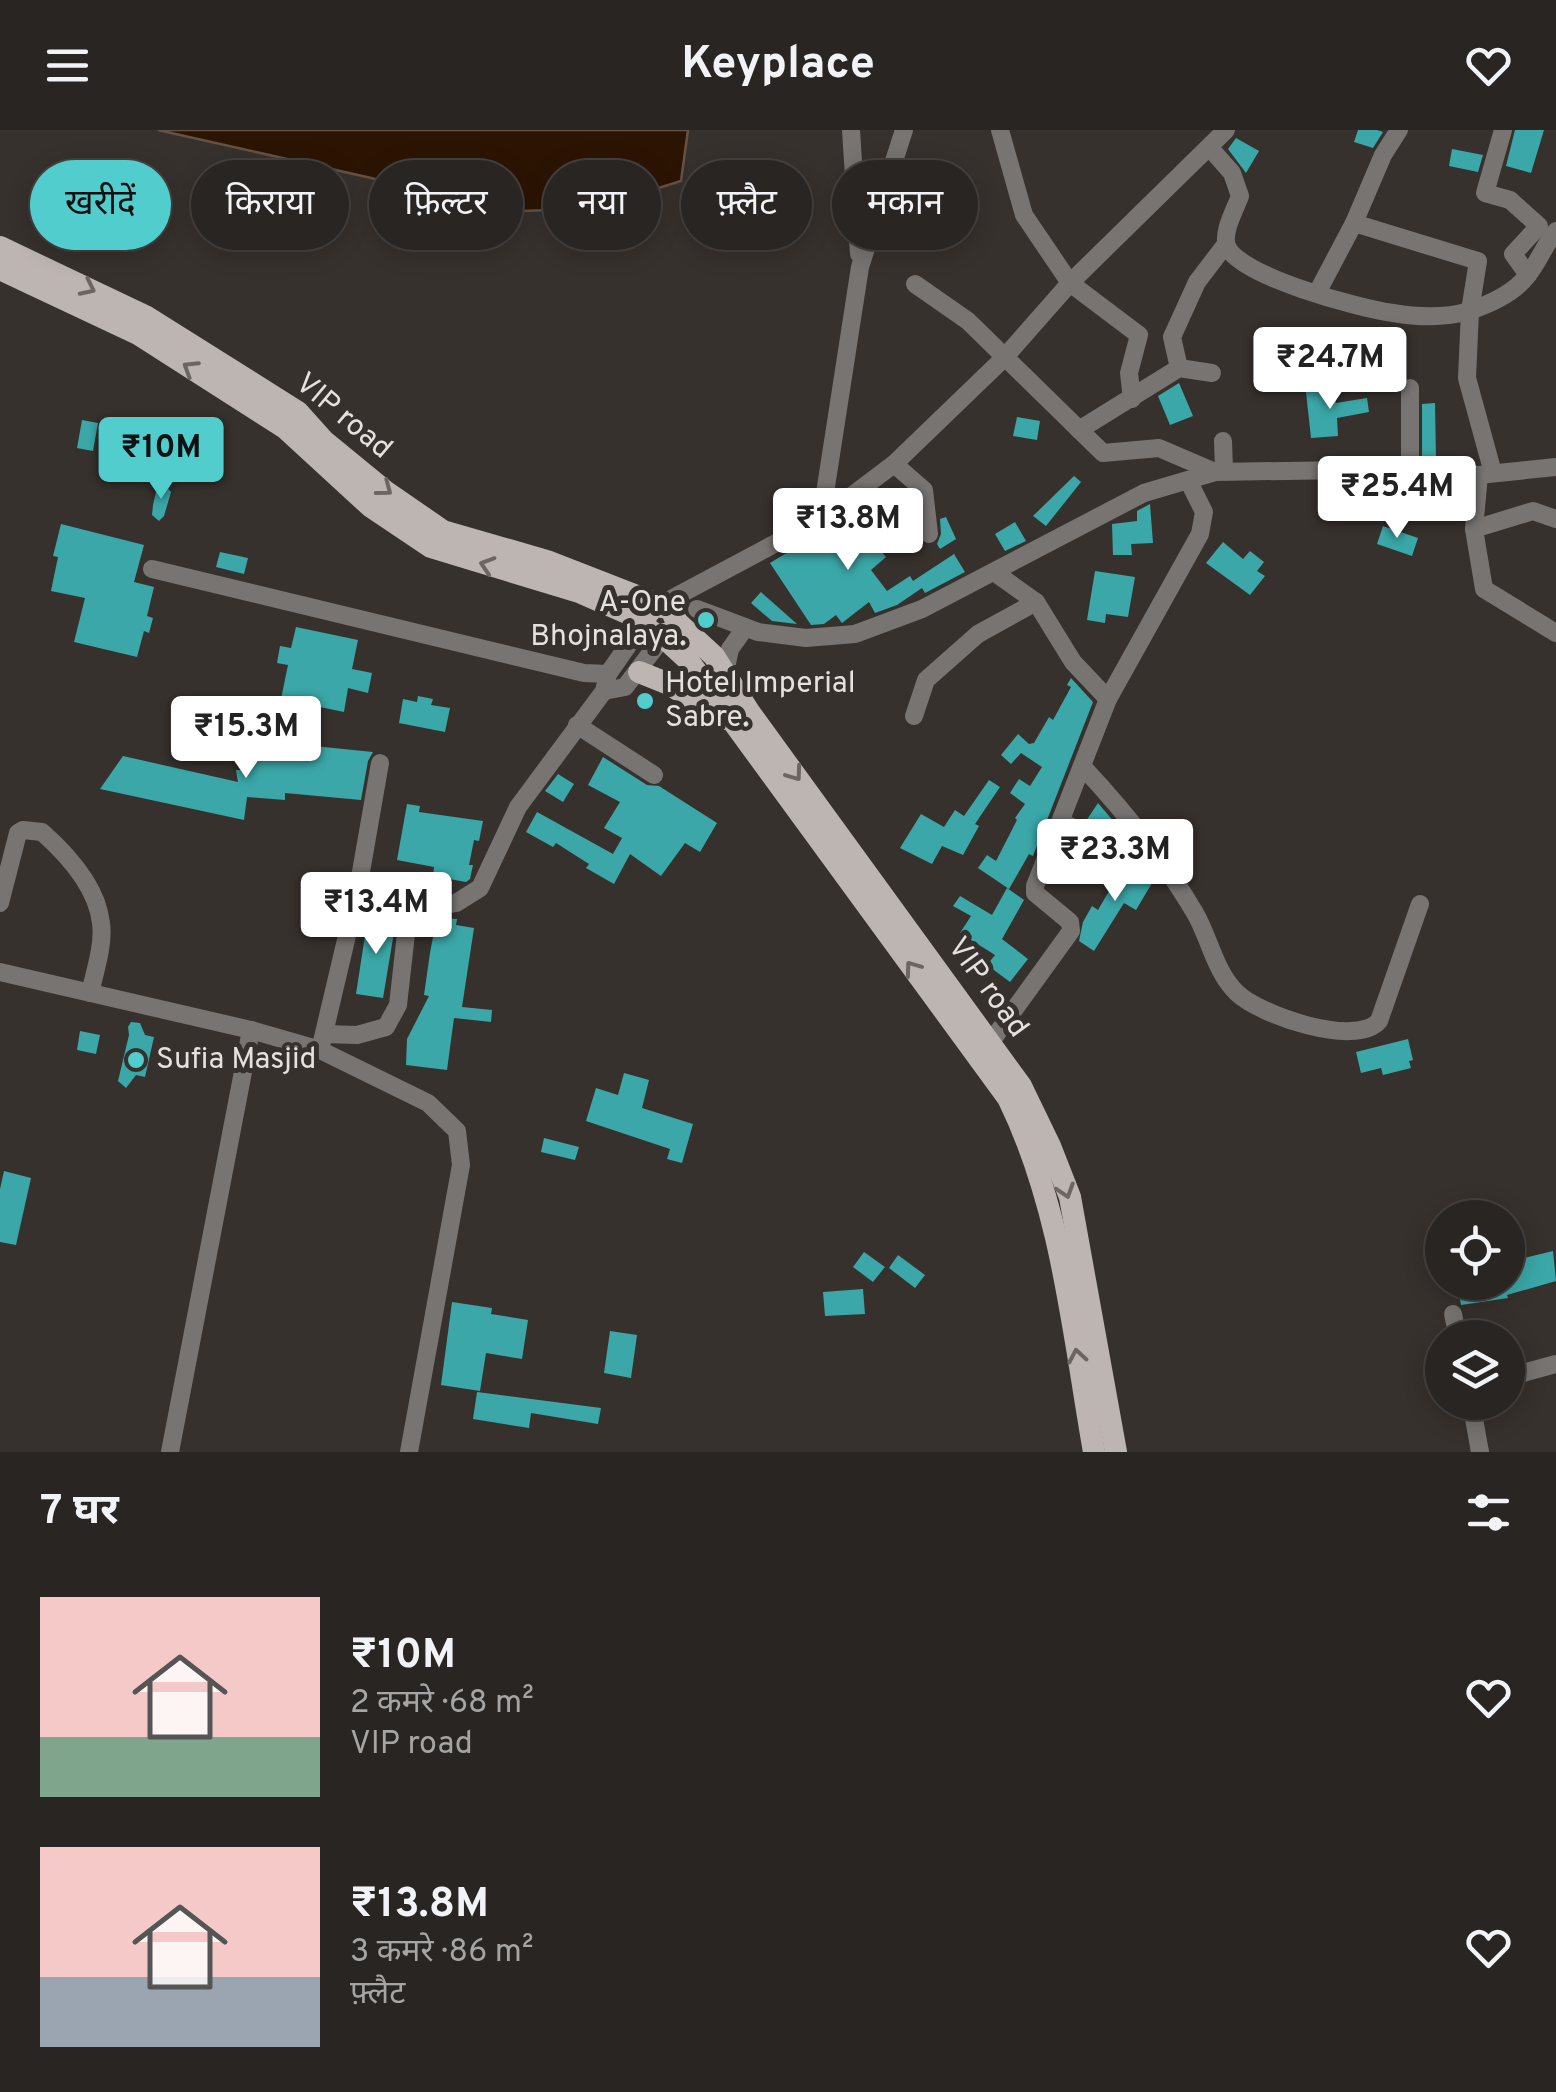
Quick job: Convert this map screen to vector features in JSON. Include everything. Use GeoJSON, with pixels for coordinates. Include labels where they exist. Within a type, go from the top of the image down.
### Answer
{"type":"FeatureCollection","features":[{"type":"Feature","properties":{"kind":"main road","name":"VIP road"},"geometry":{"type":"LineString","coordinates":[[0,248],[148,317],[298,412],[324,442],[385,491],[444,531],[562,566],[698,638],[1021,1086],[1070,1198],[1116,1452]]}},
{"type":"Feature","properties":{"kind":"main road","name":"VIP road"},"geometry":{"type":"LineString","coordinates":[[0,269],[138,334],[285,428],[370,506],[431,546],[661,621],[734,727],[1008,1098],[1031,1146],[1049,1204],[1094,1452]]}},
{"type":"Feature","properties":{"kind":"main road"},"geometry":{"type":"LineString","coordinates":[[639,672],[669,684],[734,727]]}},
{"type":"Feature","properties":{"kind":"street"},"geometry":{"type":"LineString","coordinates":[[851,130],[860,266]]}},
{"type":"Feature","properties":{"kind":"street"},"geometry":{"type":"LineString","coordinates":[[821,518],[860,266],[904,130]]}},
{"type":"Feature","properties":{"kind":"street"},"geometry":{"type":"LineString","coordinates":[[1000,130],[1024,215],[1070,283],[1139,334],[1128,373],[1132,399]]}},
{"type":"Feature","properties":{"kind":"street"},"geometry":{"type":"LineString","coordinates":[[358,888],[435,907],[456,903],[480,888],[518,807],[606,682],[661,621],[716,574],[821,518],[894,464],[1004,358],[1070,283],[1226,130]]}},
{"type":"Feature","properties":{"kind":"street"},"geometry":{"type":"LineString","coordinates":[[1317,293],[1354,224],[1383,154],[1399,130]]}},
{"type":"Feature","properties":{"kind":"street"},"geometry":{"type":"LineString","coordinates":[[1503,130],[1485,193],[1510,200],[1539,226],[1513,254],[1528,275]]}},
{"type":"Feature","properties":{"kind":"street"},"geometry":{"type":"LineString","coordinates":[[1210,148],[1232,174],[1240,196],[1225,235],[1232,257],[1342,303],[1396,314],[1444,316],[1470,311],[1510,293],[1528,275],[1556,231]]}},
{"type":"Feature","properties":{"kind":"street"},"geometry":{"type":"LineString","coordinates":[[1354,224],[1478,261],[1470,311],[1467,378],[1486,474],[1474,529],[1484,589],[1556,633]]}},
{"type":"Feature","properties":{"kind":"street"},"geometry":{"type":"LineString","coordinates":[[1180,368],[1172,337],[1197,282],[1226,244]]}},
{"type":"Feature","properties":{"kind":"street"},"geometry":{"type":"LineString","coordinates":[[915,284],[968,321],[1104,453],[1158,448],[1220,471]]}},
{"type":"Feature","properties":{"kind":"street"},"geometry":{"type":"LineString","coordinates":[[1079,430],[1180,368],[1212,373]]}},
{"type":"Feature","properties":{"kind":"street"},"geometry":{"type":"LineString","coordinates":[[1410,388],[1410,469]]}},
{"type":"Feature","properties":{"kind":"street"},"geometry":{"type":"LineString","coordinates":[[1220,471],[1223,441]]}},
{"type":"Feature","properties":{"kind":"street"},"geometry":{"type":"LineString","coordinates":[[894,464],[924,490],[929,534]]}},
{"type":"Feature","properties":{"kind":"street"},"geometry":{"type":"LineString","coordinates":[[152,569],[625,686],[639,672],[661,621],[698,609],[744,628],[806,638],[855,634],[922,609],[1144,493],[1220,471],[1410,469],[1486,474],[1556,466]]}},
{"type":"Feature","properties":{"kind":"street"},"geometry":{"type":"LineString","coordinates":[[990,1043],[1070,930],[1070,922],[1034,890],[1108,698],[1200,534],[1204,512],[1189,482]]}},
{"type":"Feature","properties":{"kind":"street"},"geometry":{"type":"LineString","coordinates":[[1474,529],[1533,511],[1556,518]]}},
{"type":"Feature","properties":{"kind":"street"},"geometry":{"type":"LineString","coordinates":[[994,572],[1036,602],[1072,662],[1108,698]]}},
{"type":"Feature","properties":{"kind":"street"},"geometry":{"type":"LineString","coordinates":[[698,609],[716,574]]}},
{"type":"Feature","properties":{"kind":"street"},"geometry":{"type":"LineString","coordinates":[[914,716],[926,680],[978,634],[1036,602]]}},
{"type":"Feature","properties":{"kind":"street"},"geometry":{"type":"LineString","coordinates":[[725,673],[730,650],[744,628]]}},
{"type":"Feature","properties":{"kind":"street"},"geometry":{"type":"LineString","coordinates":[[577,726],[654,775]]}},
{"type":"Feature","properties":{"kind":"street"},"geometry":{"type":"LineString","coordinates":[[322,1042],[358,888],[380,763]]}},
{"type":"Feature","properties":{"kind":"street"},"geometry":{"type":"LineString","coordinates":[[1083,767],[1136,828],[1193,910],[1228,983],[1239,996],[1278,1016],[1327,1030],[1350,1032],[1374,1027],[1420,904]]}},
{"type":"Feature","properties":{"kind":"street"},"geometry":{"type":"LineString","coordinates":[[1061,822],[1115,852]]}},
{"type":"Feature","properties":{"kind":"street"},"geometry":{"type":"LineString","coordinates":[[0,904],[18,833],[42,832],[80,872],[97,905],[102,925],[90,993]]}},
{"type":"Feature","properties":{"kind":"street"},"geometry":{"type":"LineString","coordinates":[[322,1042],[386,1027],[398,1004],[407,925]]}},
{"type":"Feature","properties":{"kind":"street"},"geometry":{"type":"LineString","coordinates":[[0,972],[251,1030],[322,1042],[428,1102],[456,1130],[461,1165],[409,1452]]}},
{"type":"Feature","properties":{"kind":"street"},"geometry":{"type":"LineString","coordinates":[[170,1452],[251,1030]]}},
{"type":"Feature","properties":{"kind":"street"},"geometry":{"type":"LineString","coordinates":[[1454,1314],[1455,1320]]}},
{"type":"Feature","properties":{"kind":"street"},"geometry":{"type":"LineString","coordinates":[[1525,1372],[1556,1364]]}},
{"type":"Feature","properties":{"kind":"street"},"geometry":{"type":"LineString","coordinates":[[1474,1420],[1480,1452]]}},
{"type":"Feature","properties":{"kind":"shaded area"},"geometry":{"type":"Polygon","coordinates":[[[158,130],[688,130],[681,181],[661,187],[661,160],[543,160],[543,210],[523,211],[523,160],[369,160],[369,177],[349,173],[349,160],[291,160],[158,130]]]}},
{"type":"Feature","properties":{"kind":"building"},"geometry":{"type":"Polygon","coordinates":[[[1358,130],[1383,132],[1373,148],[1354,142],[1358,130]]]}},
{"type":"Feature","properties":{"kind":"building"},"geometry":{"type":"Polygon","coordinates":[[[1515,130],[1544,130],[1531,173],[1506,166],[1515,130]]]}},
{"type":"Feature","properties":{"kind":"building"},"geometry":{"type":"Polygon","coordinates":[[[1236,138],[1259,151],[1246,173],[1228,149],[1236,138]]]}},
{"type":"Feature","properties":{"kind":"building"},"geometry":{"type":"Polygon","coordinates":[[[1452,149],[1483,155],[1478,172],[1449,166],[1452,149]]]}},
{"type":"Feature","properties":{"kind":"building"},"geometry":{"type":"Polygon","coordinates":[[[1179,383],[1193,416],[1170,425],[1158,396],[1179,383]]]}},
{"type":"Feature","properties":{"kind":"building"},"geometry":{"type":"Polygon","coordinates":[[[1334,389],[1336,403],[1367,398],[1369,412],[1337,418],[1338,436],[1311,438],[1306,392],[1334,389]]]}},
{"type":"Feature","properties":{"kind":"building"},"geometry":{"type":"Polygon","coordinates":[[[1435,403],[1436,459],[1422,458],[1422,404],[1435,403]]]}},
{"type":"Feature","properties":{"kind":"building"},"geometry":{"type":"Polygon","coordinates":[[[1017,417],[1040,421],[1037,440],[1013,436],[1017,417]]]}},
{"type":"Feature","properties":{"kind":"building"},"geometry":{"type":"Polygon","coordinates":[[[82,420],[98,423],[93,451],[77,448],[82,420]]]}},
{"type":"Feature","properties":{"kind":"building"},"geometry":{"type":"Polygon","coordinates":[[[1074,476],[1081,482],[1046,526],[1033,516],[1074,476]]]}},
{"type":"Feature","properties":{"kind":"building"},"geometry":{"type":"Polygon","coordinates":[[[164,484],[171,492],[159,521],[152,515],[153,505],[157,488],[164,484]]]}},
{"type":"Feature","properties":{"kind":"building"},"geometry":{"type":"Polygon","coordinates":[[[872,496],[877,502],[855,520],[886,557],[871,570],[887,591],[910,576],[913,581],[954,554],[965,572],[925,593],[922,588],[897,605],[875,613],[869,602],[842,623],[836,615],[824,624],[811,625],[770,563],[809,542],[872,496]]]}},
{"type":"Feature","properties":{"kind":"building"},"geometry":{"type":"Polygon","coordinates":[[[1150,504],[1153,543],[1131,544],[1132,555],[1113,555],[1112,524],[1137,521],[1137,511],[1150,504]]]}},
{"type":"Feature","properties":{"kind":"building"},"geometry":{"type":"Polygon","coordinates":[[[946,517],[956,539],[940,549],[940,519],[946,517]]]}},
{"type":"Feature","properties":{"kind":"building"},"geometry":{"type":"Polygon","coordinates":[[[1015,522],[1026,541],[1005,551],[995,534],[1015,522]]]}},
{"type":"Feature","properties":{"kind":"building"},"geometry":{"type":"Polygon","coordinates":[[[61,524],[144,545],[134,582],[154,587],[147,616],[153,618],[149,633],[144,631],[137,657],[74,642],[85,598],[51,591],[58,557],[53,556],[61,524]]]}},
{"type":"Feature","properties":{"kind":"building"},"geometry":{"type":"Polygon","coordinates":[[[1383,526],[1418,538],[1412,556],[1377,544],[1383,526]]]}},
{"type":"Feature","properties":{"kind":"building"},"geometry":{"type":"Polygon","coordinates":[[[1223,542],[1243,559],[1250,551],[1264,562],[1257,571],[1265,576],[1250,595],[1206,563],[1223,542]]]}},
{"type":"Feature","properties":{"kind":"building"},"geometry":{"type":"Polygon","coordinates":[[[220,552],[248,558],[244,574],[216,567],[220,552]]]}},
{"type":"Feature","properties":{"kind":"building"},"geometry":{"type":"Polygon","coordinates":[[[1095,571],[1135,577],[1128,617],[1106,614],[1105,623],[1087,620],[1095,571]]]}},
{"type":"Feature","properties":{"kind":"building"},"geometry":{"type":"Polygon","coordinates":[[[761,592],[797,624],[772,621],[751,603],[761,592]]]}},
{"type":"Feature","properties":{"kind":"building"},"geometry":{"type":"Polygon","coordinates":[[[296,627],[358,640],[352,669],[372,673],[368,693],[348,688],[344,712],[281,699],[288,665],[277,663],[280,646],[291,648],[296,627]]]}},
{"type":"Feature","properties":{"kind":"building"},"geometry":{"type":"Polygon","coordinates":[[[1071,678],[1093,702],[1033,856],[1029,854],[1009,889],[978,868],[987,855],[996,861],[1025,804],[1010,793],[1019,779],[1030,786],[1042,767],[1021,753],[1011,764],[1001,755],[1018,734],[1029,744],[1034,743],[1049,717],[1053,720],[1071,687],[1067,685],[1071,678]]]}},
{"type":"Feature","properties":{"kind":"building"},"geometry":{"type":"Polygon","coordinates":[[[418,696],[433,699],[431,705],[450,708],[445,732],[399,723],[403,699],[417,702],[418,696]]]}},
{"type":"Feature","properties":{"kind":"building"},"geometry":{"type":"Polygon","coordinates":[[[294,744],[373,752],[361,800],[285,793],[285,800],[247,797],[244,820],[100,789],[123,756],[238,782],[236,770],[251,770],[252,757],[293,759],[294,744]]]}},
{"type":"Feature","properties":{"kind":"building"},"geometry":{"type":"Polygon","coordinates":[[[603,757],[717,823],[700,852],[685,843],[661,876],[630,854],[614,884],[586,868],[589,864],[556,843],[553,847],[526,832],[537,812],[613,854],[622,838],[604,828],[620,802],[588,785],[603,757]]]}},
{"type":"Feature","properties":{"kind":"building"},"geometry":{"type":"Polygon","coordinates":[[[558,774],[574,784],[563,802],[545,791],[558,774]]]}},
{"type":"Feature","properties":{"kind":"building"},"geometry":{"type":"Polygon","coordinates":[[[989,780],[1000,787],[975,824],[979,826],[963,855],[942,846],[932,864],[900,848],[921,814],[944,827],[955,810],[964,816],[989,780]]]}},
{"type":"Feature","properties":{"kind":"building"},"geometry":{"type":"Polygon","coordinates":[[[1098,803],[1125,835],[1121,841],[1086,821],[1098,803]]]}},
{"type":"Feature","properties":{"kind":"building"},"geometry":{"type":"Polygon","coordinates":[[[407,804],[420,806],[419,812],[483,821],[479,841],[474,840],[470,879],[466,882],[433,876],[434,867],[397,860],[407,804]]]}},
{"type":"Feature","properties":{"kind":"building"},"geometry":{"type":"Polygon","coordinates":[[[1066,840],[1086,850],[1079,866],[1060,857],[1066,840]]]}},
{"type":"Feature","properties":{"kind":"building"},"geometry":{"type":"Polygon","coordinates":[[[1126,862],[1155,878],[1136,910],[1124,903],[1094,951],[1079,941],[1083,922],[1092,906],[1098,910],[1126,862]]]}},
{"type":"Feature","properties":{"kind":"building"},"geometry":{"type":"Polygon","coordinates":[[[1007,888],[1024,900],[1002,939],[1028,959],[1010,982],[987,965],[995,955],[960,933],[971,916],[953,906],[960,896],[992,915],[1007,888]]]}},
{"type":"Feature","properties":{"kind":"building"},"geometry":{"type":"Polygon","coordinates":[[[368,916],[396,920],[383,998],[356,994],[368,916]]]}},
{"type":"Feature","properties":{"kind":"building"},"geometry":{"type":"Polygon","coordinates":[[[443,918],[457,919],[456,925],[474,928],[462,1007],[492,1010],[491,1022],[454,1018],[447,1070],[406,1065],[407,1039],[429,996],[424,995],[436,921],[442,922],[443,918]]]}},
{"type":"Feature","properties":{"kind":"building","name":"Sufia Masjid"},"geometry":{"type":"Polygon","coordinates":[[[131,1022],[140,1023],[145,1035],[154,1037],[145,1077],[136,1075],[126,1088],[118,1081],[131,1022]]]}},
{"type":"Feature","properties":{"kind":"building"},"geometry":{"type":"Polygon","coordinates":[[[80,1031],[100,1035],[96,1054],[77,1050],[80,1031]]]}},
{"type":"Feature","properties":{"kind":"building"},"geometry":{"type":"Polygon","coordinates":[[[1408,1039],[1411,1068],[1383,1075],[1381,1068],[1361,1073],[1356,1052],[1408,1039]]]}},
{"type":"Feature","properties":{"kind":"building"},"geometry":{"type":"Polygon","coordinates":[[[624,1073],[649,1080],[642,1108],[693,1124],[682,1163],[667,1159],[670,1149],[586,1121],[596,1088],[618,1095],[624,1073]]]}},
{"type":"Feature","properties":{"kind":"building"},"geometry":{"type":"Polygon","coordinates":[[[544,1138],[579,1147],[575,1160],[541,1152],[544,1138]]]}},
{"type":"Feature","properties":{"kind":"building"},"geometry":{"type":"Polygon","coordinates":[[[4,1171],[31,1178],[16,1245],[0,1242],[4,1171]]]}},
{"type":"Feature","properties":{"kind":"building"},"geometry":{"type":"Polygon","coordinates":[[[1553,1251],[1556,1281],[1525,1290],[1525,1258],[1553,1251]]]}},
{"type":"Feature","properties":{"kind":"building"},"geometry":{"type":"Polygon","coordinates":[[[864,1252],[885,1267],[873,1282],[853,1267],[864,1252]]]}},
{"type":"Feature","properties":{"kind":"building"},"geometry":{"type":"Polygon","coordinates":[[[898,1255],[925,1275],[915,1288],[889,1268],[898,1255]]]}},
{"type":"Feature","properties":{"kind":"building"},"geometry":{"type":"Polygon","coordinates":[[[863,1289],[865,1314],[825,1316],[823,1292],[863,1289]]]}},
{"type":"Feature","properties":{"kind":"building"},"geometry":{"type":"Polygon","coordinates":[[[1460,1300],[1495,1300],[1461,1305],[1460,1300]]]}},
{"type":"Feature","properties":{"kind":"building"},"geometry":{"type":"Polygon","coordinates":[[[452,1302],[492,1308],[491,1314],[528,1320],[522,1359],[486,1353],[480,1391],[441,1385],[452,1302]]]}},
{"type":"Feature","properties":{"kind":"building"},"geometry":{"type":"Polygon","coordinates":[[[610,1331],[637,1335],[631,1378],[604,1373],[610,1331]]]}},
{"type":"Feature","properties":{"kind":"building"},"geometry":{"type":"Polygon","coordinates":[[[477,1392],[601,1408],[598,1424],[531,1413],[529,1428],[473,1419],[477,1392]]]}},
{"type":"Feature","properties":{"kind":"place","name":"A-One Bhojnalaya."},"geometry":{"type":"Point","coordinates":[706,620]}},
{"type":"Feature","properties":{"kind":"place","name":"Hotel Imperial Sabre."},"geometry":{"type":"Point","coordinates":[645,701]}},
{"type":"Feature","properties":{"kind":"place","name":"Sufia Masjid"},"geometry":{"type":"Point","coordinates":[136,1060]}}]}
